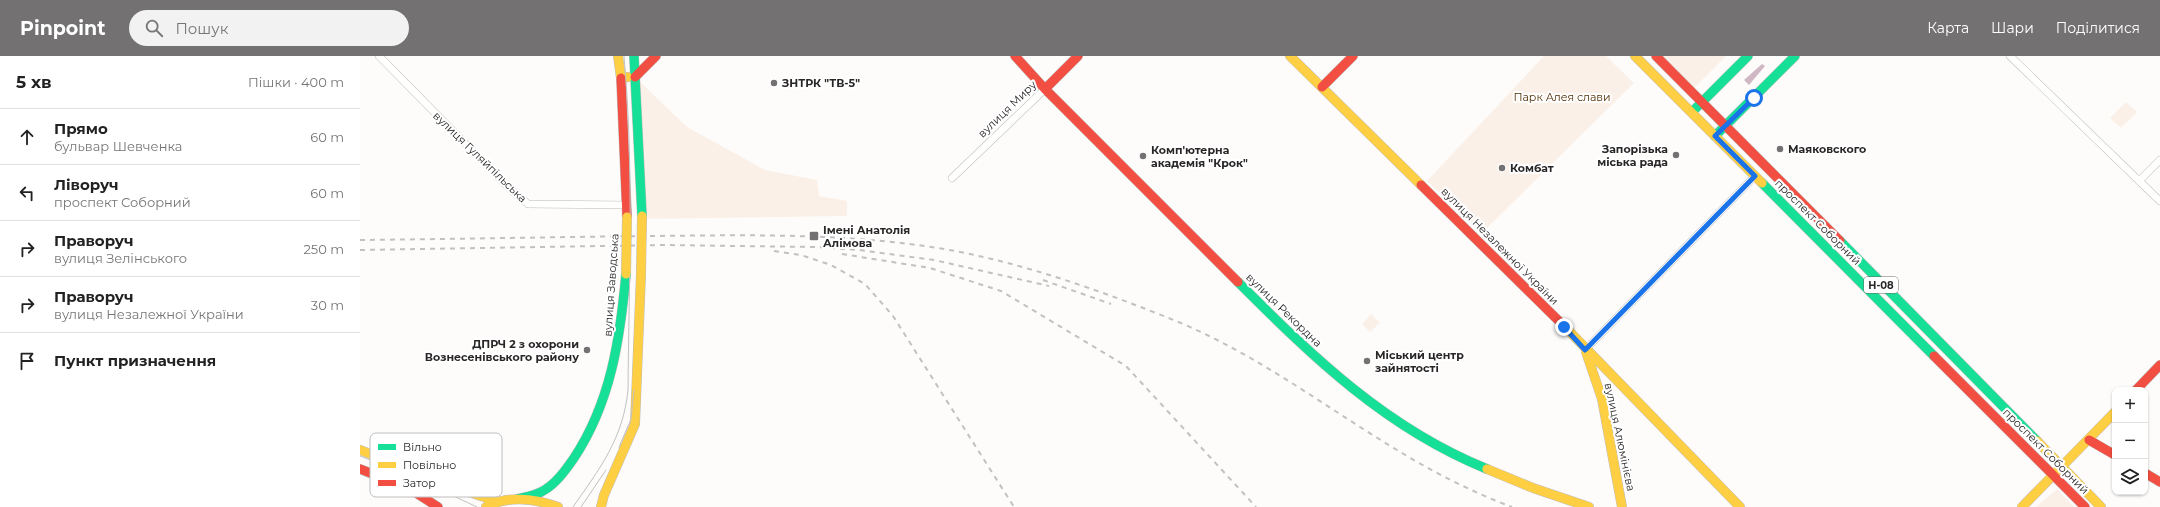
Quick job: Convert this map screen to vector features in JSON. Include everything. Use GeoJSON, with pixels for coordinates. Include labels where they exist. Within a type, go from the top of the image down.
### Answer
{"type":"FeatureCollection","features":[{"type":"Feature","properties":{"kind":"main road"},"geometry":{"type":"LineString","coordinates":[[609,56],[619,66]]}},
{"type":"Feature","properties":{"kind":"main road","name":"вулиця Заводська"},"geometry":{"type":"LineString","coordinates":[[517,499],[542,492],[561,477],[587,437],[611,380],[621,332],[626,274],[627,205],[621,78],[618,56]]}},
{"type":"Feature","properties":{"kind":"main road"},"geometry":{"type":"LineString","coordinates":[[601,507],[604,495],[635,424],[642,216],[634,56]]}},
{"type":"Feature","properties":{"kind":"main road"},"geometry":{"type":"LineString","coordinates":[[621,78],[635,77],[656,56]]}},
{"type":"Feature","properties":{"kind":"main road","name":"вулиця Рекордна"},"geometry":{"type":"LineString","coordinates":[[1015,56],[1294,338],[1364,399],[1403,426],[1462,459],[1533,488],[1589,507]]}},
{"type":"Feature","properties":{"kind":"main road","name":"вулиця Миру"},"geometry":{"type":"LineString","coordinates":[[1046,89],[1078,56]]}},
{"type":"Feature","properties":{"kind":"main road","name":"вулиця Незалежної України"},"geometry":{"type":"LineString","coordinates":[[1290,56],[1740,507]]}},
{"type":"Feature","properties":{"kind":"main road"},"geometry":{"type":"LineString","coordinates":[[1322,87],[1353,56]]}},
{"type":"Feature","properties":{"kind":"main road","name":"проспект Соборний"},"geometry":{"type":"LineString","coordinates":[[1635,56],[2085,507]]}},
{"type":"Feature","properties":{"kind":"main road","name":"проспект Соборний"},"geometry":{"type":"LineString","coordinates":[[1656,56],[2101,507]]}},
{"type":"Feature","properties":{"kind":"main road"},"geometry":{"type":"LineString","coordinates":[[1692,112],[1748,56]]}},
{"type":"Feature","properties":{"kind":"main road"},"geometry":{"type":"LineString","coordinates":[[1715,136],[1795,56]]}},
{"type":"Feature","properties":{"kind":"main road","name":"вулиця Алюмінієва"},"geometry":{"type":"LineString","coordinates":[[1585,350],[1602,399],[1622,507]]}},
{"type":"Feature","properties":{"kind":"main road"},"geometry":{"type":"LineString","coordinates":[[2139,387],[2160,365]]}},
{"type":"Feature","properties":{"kind":"main road"},"geometry":{"type":"LineString","coordinates":[[2022,507],[2112,415]]}},
{"type":"Feature","properties":{"kind":"main road"},"geometry":{"type":"LineString","coordinates":[[2089,440],[2112,453]]}},
{"type":"Feature","properties":{"kind":"main road"},"geometry":{"type":"LineString","coordinates":[[360,450],[370,454]]}},
{"type":"Feature","properties":{"kind":"main road"},"geometry":{"type":"LineString","coordinates":[[360,469],[370,473]]}},
{"type":"Feature","properties":{"kind":"main road"},"geometry":{"type":"LineString","coordinates":[[2148,475],[2160,482]]}},
{"type":"Feature","properties":{"kind":"main road"},"geometry":{"type":"LineString","coordinates":[[423,497],[438,507]]}},
{"type":"Feature","properties":{"kind":"main road"},"geometry":{"type":"LineString","coordinates":[[484,497],[496,501],[517,499],[533,500],[558,507]]}},
{"type":"Feature","properties":{"kind":"main road"},"geometry":{"type":"LineString","coordinates":[[486,507],[496,501]]}},
{"type":"Feature","properties":{"kind":"street","name":"вулиця Гуляйпільська"},"geometry":{"type":"LineString","coordinates":[[380,56],[509,188],[528,204],[627,205]]}},
{"type":"Feature","properties":{"kind":"street"},"geometry":{"type":"LineString","coordinates":[[2010,56],[2160,201]]}},
{"type":"Feature","properties":{"kind":"street","name":"вулиця Миру"},"geometry":{"type":"LineString","coordinates":[[952,178],[1046,89]]}},
{"type":"Feature","properties":{"kind":"street"},"geometry":{"type":"LineString","coordinates":[[2140,181],[2160,160]]}},
{"type":"Feature","properties":{"kind":"street"},"geometry":{"type":"LineString","coordinates":[[1585,350],[1755,176]]}},
{"type":"Feature","properties":{"kind":"green space","name":"Парк Алея слави"},"geometry":{"type":"Polygon","coordinates":[[[1544,56],[1606,56],[1634,83],[1482,233],[1427,181],[1544,56]]]}},
{"type":"Feature","properties":{"kind":"green space"},"geometry":{"type":"Polygon","coordinates":[[[1661,56],[1726,56],[1694,88],[1661,56]]]}},
{"type":"Feature","properties":{"kind":"green space"},"geometry":{"type":"Polygon","coordinates":[[[635,77],[687,127],[765,170],[817,180],[819,196],[847,201],[847,216],[642,219],[635,77]]]}},
{"type":"Feature","properties":{"kind":"green space"},"geometry":{"type":"Polygon","coordinates":[[[2126,102],[2137,112],[2121,128],[2110,118],[2126,102]]]}},
{"type":"Feature","properties":{"kind":"green space"},"geometry":{"type":"Polygon","coordinates":[[[1371,314],[1380,323],[1370,332],[1362,324],[1371,314]]]}},
{"type":"Feature","properties":{"kind":"green space"},"geometry":{"type":"Polygon","coordinates":[[[2057,489],[2074,507],[2036,507],[2037,506],[2057,489]]]}},
{"type":"Feature","properties":{"kind":"shaded area"},"geometry":{"type":"Polygon","coordinates":[[[1762,64],[1765,66],[1749,85],[1744,80],[1762,64]]]}},
{"type":"Feature","properties":{"kind":"tram line"},"geometry":{"type":"LineString","coordinates":[[573,507],[601,466],[616,438],[621,423],[628,390],[630,181],[624,56]]}},
{"type":"Feature","properties":{"kind":"tram line"},"geometry":{"type":"LineString","coordinates":[[619,447],[631,419],[634,390]]}},
{"type":"Feature","properties":{"kind":"tram line"},"geometry":{"type":"LineString","coordinates":[[360,456],[370,460]]}},
{"type":"Feature","properties":{"kind":"tram line"},"geometry":{"type":"LineString","coordinates":[[581,507],[606,470]]}},
{"type":"Feature","properties":{"kind":"tram line"},"geometry":{"type":"LineString","coordinates":[[456,497],[477,507]]}},
{"type":"Feature","properties":{"kind":"railway"},"geometry":{"type":"LineString","coordinates":[[360,240],[760,235],[831,237],[902,243],[938,248],[999,261],[1089,288],[1176,321],[1205,334],[1289,381],[1397,450],[1425,466],[1453,481],[1512,507]]}},
{"type":"Feature","properties":{"kind":"railway"},"geometry":{"type":"LineString","coordinates":[[360,250],[663,245],[816,247],[859,250],[934,260],[1049,286]]}},
{"type":"Feature","properties":{"kind":"railway"},"geometry":{"type":"LineString","coordinates":[[774,251],[801,255],[831,265],[865,284],[893,316],[1014,507]]}},
{"type":"Feature","properties":{"kind":"railway"},"geometry":{"type":"LineString","coordinates":[[842,254],[930,268],[1001,291],[1126,366],[1256,507]]}},
{"type":"Feature","properties":{"kind":"railway"},"geometry":{"type":"LineString","coordinates":[[1043,280],[1111,304]]}},
{"type":"Feature","properties":{"kind":"traffic: fast"},"geometry":{"type":"LineString","coordinates":[[634,56],[642,216]]}},
{"type":"Feature","properties":{"kind":"traffic: fast"},"geometry":{"type":"LineString","coordinates":[[1692,112],[1748,56]]}},
{"type":"Feature","properties":{"kind":"traffic: fast"},"geometry":{"type":"LineString","coordinates":[[1715,136],[1795,56]]}},
{"type":"Feature","properties":{"kind":"traffic: fast"},"geometry":{"type":"LineString","coordinates":[[1762,183],[1934,356]]}},
{"type":"Feature","properties":{"kind":"traffic: fast"},"geometry":{"type":"LineString","coordinates":[[1840,241],[2037,441]]}},
{"type":"Feature","properties":{"kind":"traffic: fast"},"geometry":{"type":"LineString","coordinates":[[517,499],[538,493],[551,486],[567,468],[587,437],[597,415],[612,369],[621,322],[626,274]]}},
{"type":"Feature","properties":{"kind":"traffic: fast"},"geometry":{"type":"LineString","coordinates":[[1238,282],[1295,338],[1353,389],[1416,433],[1450,452],[1487,469]]}},
{"type":"Feature","properties":{"kind":"traffic: slow"},"geometry":{"type":"LineString","coordinates":[[618,56],[621,78],[628,77]]}},
{"type":"Feature","properties":{"kind":"traffic: slow"},"geometry":{"type":"LineString","coordinates":[[1290,56],[1421,185]]}},
{"type":"Feature","properties":{"kind":"traffic: slow"},"geometry":{"type":"LineString","coordinates":[[1635,56],[1762,183]]}},
{"type":"Feature","properties":{"kind":"traffic: slow"},"geometry":{"type":"LineString","coordinates":[[641,274],[642,216]]}},
{"type":"Feature","properties":{"kind":"traffic: slow"},"geometry":{"type":"LineString","coordinates":[[626,274],[627,217]]}},
{"type":"Feature","properties":{"kind":"traffic: slow"},"geometry":{"type":"LineString","coordinates":[[601,507],[604,495],[635,424],[641,274]]}},
{"type":"Feature","properties":{"kind":"traffic: slow"},"geometry":{"type":"LineString","coordinates":[[1567,329],[1740,507]]}},
{"type":"Feature","properties":{"kind":"traffic: slow"},"geometry":{"type":"LineString","coordinates":[[1586,352],[1602,399],[1622,507]]}},
{"type":"Feature","properties":{"kind":"traffic: slow"},"geometry":{"type":"LineString","coordinates":[[2022,507],[2112,415]]}},
{"type":"Feature","properties":{"kind":"traffic: slow"},"geometry":{"type":"LineString","coordinates":[[2037,441],[2101,507]]}},
{"type":"Feature","properties":{"kind":"traffic: slow"},"geometry":{"type":"LineString","coordinates":[[360,450],[370,454]]}},
{"type":"Feature","properties":{"kind":"traffic: slow"},"geometry":{"type":"LineString","coordinates":[[1487,469],[1533,488],[1589,507]]}},
{"type":"Feature","properties":{"kind":"traffic: slow"},"geometry":{"type":"LineString","coordinates":[[484,497],[496,501]]}},
{"type":"Feature","properties":{"kind":"traffic: slow"},"geometry":{"type":"LineString","coordinates":[[486,507],[495,503],[513,499],[531,500],[558,507]]}},
{"type":"Feature","properties":{"kind":"traffic: jam"},"geometry":{"type":"LineString","coordinates":[[635,77],[656,56]]}},
{"type":"Feature","properties":{"kind":"traffic: jam"},"geometry":{"type":"LineString","coordinates":[[1015,56],[1045,89],[1238,282]]}},
{"type":"Feature","properties":{"kind":"traffic: jam"},"geometry":{"type":"LineString","coordinates":[[1045,89],[1078,56]]}},
{"type":"Feature","properties":{"kind":"traffic: jam"},"geometry":{"type":"LineString","coordinates":[[1322,87],[1353,56]]}},
{"type":"Feature","properties":{"kind":"traffic: jam"},"geometry":{"type":"LineString","coordinates":[[1656,56],[1840,241]]}},
{"type":"Feature","properties":{"kind":"traffic: jam"},"geometry":{"type":"LineString","coordinates":[[621,78],[627,217]]}},
{"type":"Feature","properties":{"kind":"traffic: jam"},"geometry":{"type":"LineString","coordinates":[[1421,185],[1567,329]]}},
{"type":"Feature","properties":{"kind":"traffic: jam"},"geometry":{"type":"LineString","coordinates":[[1934,356],[2085,507]]}},
{"type":"Feature","properties":{"kind":"traffic: jam"},"geometry":{"type":"LineString","coordinates":[[2139,387],[2160,365]]}},
{"type":"Feature","properties":{"kind":"traffic: jam"},"geometry":{"type":"LineString","coordinates":[[2089,440],[2112,453]]}},
{"type":"Feature","properties":{"kind":"traffic: jam"},"geometry":{"type":"LineString","coordinates":[[360,469],[370,473]]}},
{"type":"Feature","properties":{"kind":"traffic: jam"},"geometry":{"type":"LineString","coordinates":[[2148,475],[2160,482]]}},
{"type":"Feature","properties":{"kind":"traffic: jam"},"geometry":{"type":"LineString","coordinates":[[422,497],[438,507]]}},
{"type":"Feature","properties":{"kind":"place","name":"ЗНТРК \"ТВ-5\""},"geometry":{"type":"Point","coordinates":[774,83]}},
{"type":"Feature","properties":{"kind":"place","name":"Маяковского"},"geometry":{"type":"Point","coordinates":[1780,149]}},
{"type":"Feature","properties":{"kind":"place","name":"Запорізька міська рада"},"geometry":{"type":"Point","coordinates":[1676,155]}},
{"type":"Feature","properties":{"kind":"place","name":"Комп'ютерна академія \"Крок\""},"geometry":{"type":"Point","coordinates":[1143,156]}},
{"type":"Feature","properties":{"kind":"place","name":"Комбат"},"geometry":{"type":"Point","coordinates":[1502,168]}},
{"type":"Feature","properties":{"kind":"place","name":"Імені Анатолія Алімова"},"geometry":{"type":"Point","coordinates":[814,236]}},
{"type":"Feature","properties":{"kind":"place","name":"ДПРЧ 2 з охорони Вознесенівського району"},"geometry":{"type":"Point","coordinates":[587,350]}},
{"type":"Feature","properties":{"kind":"place","name":"Міський центр зайнятості"},"geometry":{"type":"Point","coordinates":[1367,361]}},
{"type":"Feature","properties":{"kind":"route"},"geometry":{"type":"LineString","coordinates":[[1564,327],[1585,350],[1755,176],[1715,136],[1754,98]]}}]}
